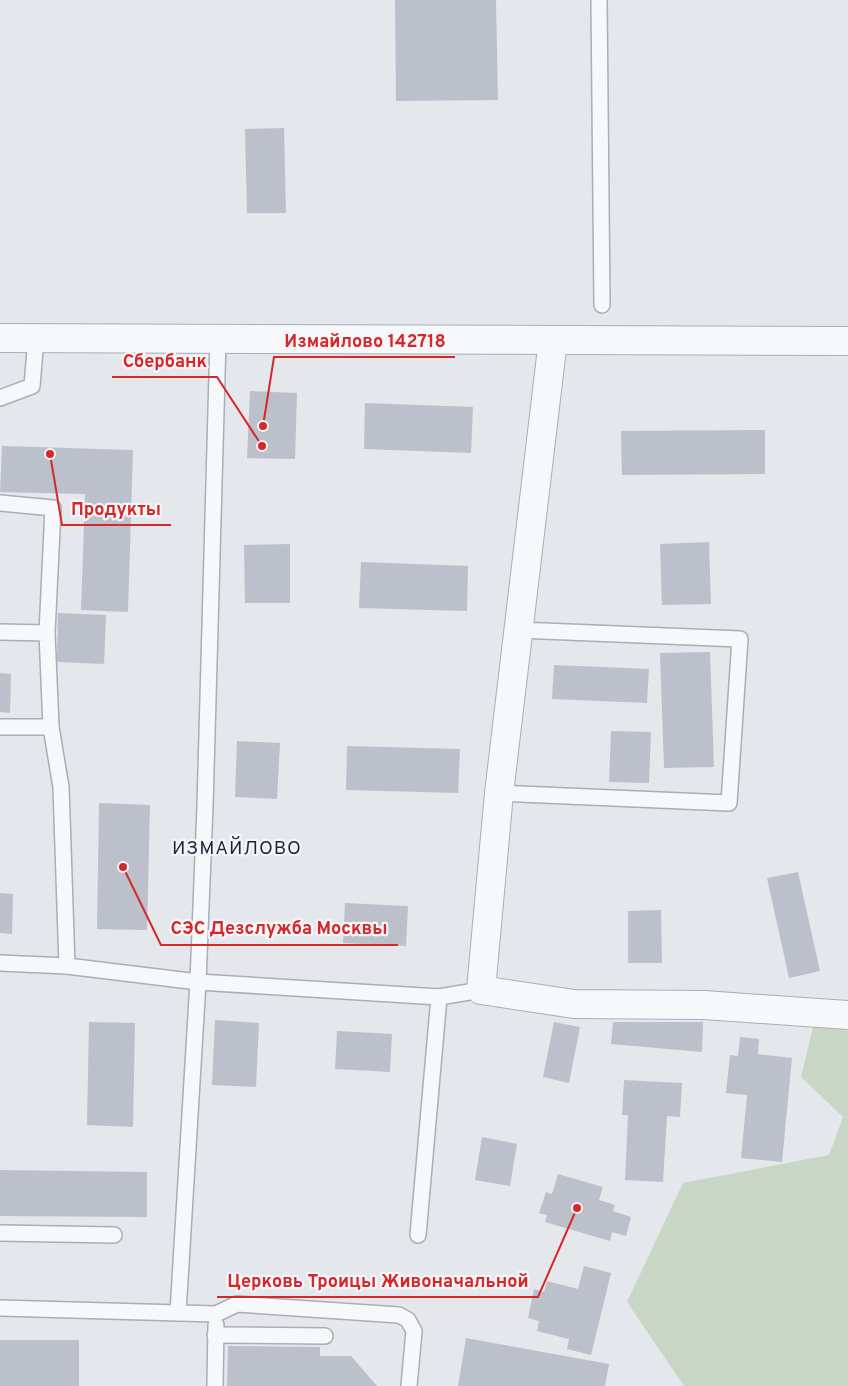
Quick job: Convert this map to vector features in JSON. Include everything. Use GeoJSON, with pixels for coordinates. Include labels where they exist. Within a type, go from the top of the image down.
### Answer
{"type":"FeatureCollection","features":[{"type":"Feature","properties":{"kind":"street"},"geometry":{"type":"LineString","coordinates":[[0,338],[848,341]]}},
{"type":"Feature","properties":{"kind":"street"},"geometry":{"type":"LineString","coordinates":[[553,340],[499,793],[481,990],[574,1004],[704,1005],[848,1015]]}},
{"type":"Feature","properties":{"kind":"lane"},"geometry":{"type":"LineString","coordinates":[[599,0],[602,305]]}},
{"type":"Feature","properties":{"kind":"lane"},"geometry":{"type":"LineString","coordinates":[[0,398],[32,386],[36,338]]}},
{"type":"Feature","properties":{"kind":"lane"},"geometry":{"type":"LineString","coordinates":[[178,1313],[198,982],[205,806],[218,339]]}},
{"type":"Feature","properties":{"kind":"lane"},"geometry":{"type":"LineString","coordinates":[[0,503],[53,508],[47,633],[51,726],[60,788],[66,966]]}},
{"type":"Feature","properties":{"kind":"lane"},"geometry":{"type":"LineString","coordinates":[[499,793],[729,803],[740,639],[518,630]]}},
{"type":"Feature","properties":{"kind":"lane"},"geometry":{"type":"LineString","coordinates":[[0,632],[47,633]]}},
{"type":"Feature","properties":{"kind":"lane"},"geometry":{"type":"LineString","coordinates":[[0,727],[51,726]]}},
{"type":"Feature","properties":{"kind":"lane"},"geometry":{"type":"LineString","coordinates":[[0,963],[66,966],[198,982],[439,997],[481,990]]}},
{"type":"Feature","properties":{"kind":"lane"},"geometry":{"type":"LineString","coordinates":[[418,1235],[439,997]]}},
{"type":"Feature","properties":{"kind":"lane"},"geometry":{"type":"LineString","coordinates":[[0,1234],[114,1235]]}},
{"type":"Feature","properties":{"kind":"lane"},"geometry":{"type":"LineString","coordinates":[[0,1308],[216,1314],[237,1304],[400,1315],[408,1320],[414,1331],[409,1386]]}},
{"type":"Feature","properties":{"kind":"lane"},"geometry":{"type":"LineString","coordinates":[[215,1386],[216,1314]]}},
{"type":"Feature","properties":{"kind":"lane"},"geometry":{"type":"LineString","coordinates":[[216,1335],[324,1336]]}},
{"type":"Feature","properties":{"kind":"green space"},"geometry":{"type":"Polygon","coordinates":[[[814,1023],[848,1031],[848,1386],[684,1386],[627,1302],[683,1183],[829,1155],[843,1117],[801,1077],[814,1023]]]}},
{"type":"Feature","properties":{"kind":"building"},"geometry":{"type":"Polygon","coordinates":[[[395,0],[496,0],[498,100],[396,101],[395,0]]]}},
{"type":"Feature","properties":{"kind":"building"},"geometry":{"type":"Polygon","coordinates":[[[284,128],[286,213],[247,213],[245,129],[284,128]]]}},
{"type":"Feature","properties":{"kind":"building"},"geometry":{"type":"Polygon","coordinates":[[[250,391],[297,393],[295,459],[247,458],[250,391]]]}},
{"type":"Feature","properties":{"kind":"building"},"geometry":{"type":"Polygon","coordinates":[[[365,403],[473,407],[471,453],[364,449],[365,403]]]}},
{"type":"Feature","properties":{"kind":"building"},"geometry":{"type":"Polygon","coordinates":[[[765,430],[765,474],[622,475],[621,431],[765,430]]]}},
{"type":"Feature","properties":{"kind":"building"},"geometry":{"type":"Polygon","coordinates":[[[2,446],[133,450],[128,612],[81,610],[85,494],[0,492],[2,446]]]}},
{"type":"Feature","properties":{"kind":"building"},"geometry":{"type":"Polygon","coordinates":[[[709,542],[711,604],[662,605],[660,544],[709,542]]]}},
{"type":"Feature","properties":{"kind":"building"},"geometry":{"type":"Polygon","coordinates":[[[290,544],[290,603],[245,603],[244,545],[290,544]]]}},
{"type":"Feature","properties":{"kind":"building"},"geometry":{"type":"Polygon","coordinates":[[[361,562],[468,566],[467,611],[359,608],[361,562]]]}},
{"type":"Feature","properties":{"kind":"building"},"geometry":{"type":"Polygon","coordinates":[[[58,613],[106,615],[104,664],[57,662],[58,613]]]}},
{"type":"Feature","properties":{"kind":"building"},"geometry":{"type":"Polygon","coordinates":[[[710,652],[714,767],[664,768],[660,653],[710,652]]]}},
{"type":"Feature","properties":{"kind":"building"},"geometry":{"type":"Polygon","coordinates":[[[554,665],[649,669],[647,703],[552,699],[554,665]]]}},
{"type":"Feature","properties":{"kind":"building"},"geometry":{"type":"Polygon","coordinates":[[[0,673],[11,674],[10,713],[0,712],[0,673]]]}},
{"type":"Feature","properties":{"kind":"building"},"geometry":{"type":"Polygon","coordinates":[[[611,731],[651,732],[649,783],[609,782],[611,731]]]}},
{"type":"Feature","properties":{"kind":"building"},"geometry":{"type":"Polygon","coordinates":[[[237,741],[280,743],[277,799],[235,797],[237,741]]]}},
{"type":"Feature","properties":{"kind":"building"},"geometry":{"type":"Polygon","coordinates":[[[347,746],[460,749],[458,793],[346,790],[347,746]]]}},
{"type":"Feature","properties":{"kind":"building"},"geometry":{"type":"Polygon","coordinates":[[[99,803],[150,805],[147,930],[97,929],[99,803]]]}},
{"type":"Feature","properties":{"kind":"building"},"geometry":{"type":"Polygon","coordinates":[[[798,872],[820,971],[789,978],[767,878],[798,872]]]}},
{"type":"Feature","properties":{"kind":"building"},"geometry":{"type":"Polygon","coordinates":[[[0,893],[13,894],[12,934],[0,933],[0,893]]]}},
{"type":"Feature","properties":{"kind":"building"},"geometry":{"type":"Polygon","coordinates":[[[345,903],[408,906],[406,946],[343,943],[345,903]]]}},
{"type":"Feature","properties":{"kind":"building"},"geometry":{"type":"Polygon","coordinates":[[[661,910],[662,963],[628,963],[628,911],[661,910]]]}},
{"type":"Feature","properties":{"kind":"building"},"geometry":{"type":"Polygon","coordinates":[[[215,1020],[259,1023],[256,1087],[212,1085],[215,1020]]]}},
{"type":"Feature","properties":{"kind":"building"},"geometry":{"type":"Polygon","coordinates":[[[89,1022],[135,1023],[133,1127],[87,1125],[89,1022]]]}},
{"type":"Feature","properties":{"kind":"building"},"geometry":{"type":"Polygon","coordinates":[[[554,1022],[580,1027],[569,1083],[543,1077],[554,1022]]]}},
{"type":"Feature","properties":{"kind":"building"},"geometry":{"type":"Polygon","coordinates":[[[613,1022],[703,1022],[702,1052],[611,1044],[613,1022]]]}},
{"type":"Feature","properties":{"kind":"building"},"geometry":{"type":"Polygon","coordinates":[[[337,1031],[392,1034],[390,1072],[335,1069],[337,1031]]]}},
{"type":"Feature","properties":{"kind":"building"},"geometry":{"type":"Polygon","coordinates":[[[740,1037],[759,1039],[758,1054],[792,1058],[782,1162],[741,1158],[747,1095],[726,1093],[730,1055],[738,1056],[740,1037]]]}},
{"type":"Feature","properties":{"kind":"building"},"geometry":{"type":"Polygon","coordinates":[[[624,1080],[682,1083],[680,1117],[667,1116],[663,1182],[625,1180],[628,1115],[622,1115],[624,1080]]]}},
{"type":"Feature","properties":{"kind":"building"},"geometry":{"type":"Polygon","coordinates":[[[482,1137],[517,1144],[510,1186],[475,1180],[482,1137]]]}},
{"type":"Feature","properties":{"kind":"building"},"geometry":{"type":"Polygon","coordinates":[[[0,1170],[147,1172],[147,1217],[0,1216],[0,1170]]]}},
{"type":"Feature","properties":{"kind":"building"},"geometry":{"type":"Polygon","coordinates":[[[558,1174],[603,1187],[599,1200],[615,1205],[613,1211],[631,1217],[626,1236],[612,1232],[610,1241],[545,1222],[547,1215],[539,1213],[546,1192],[552,1194],[558,1174]]]}},
{"type":"Feature","properties":{"kind":"building"},"geometry":{"type":"Polygon","coordinates":[[[584,1266],[611,1273],[591,1355],[567,1349],[569,1339],[537,1331],[539,1321],[528,1318],[534,1289],[544,1292],[547,1281],[578,1289],[584,1266]]]}},
{"type":"Feature","properties":{"kind":"building"},"geometry":{"type":"Polygon","coordinates":[[[466,1338],[609,1364],[605,1386],[458,1386],[466,1338]]]}},
{"type":"Feature","properties":{"kind":"building"},"geometry":{"type":"Polygon","coordinates":[[[0,1340],[79,1340],[79,1386],[0,1386],[0,1340]]]}},
{"type":"Feature","properties":{"kind":"building"},"geometry":{"type":"Polygon","coordinates":[[[228,1346],[320,1347],[320,1356],[351,1356],[377,1386],[227,1386],[228,1346]]]}},
{"type":"Feature","properties":{"kind":"place","name":"Измайлово 142718"},"geometry":{"type":"Point","coordinates":[263,426]}},
{"type":"Feature","properties":{"kind":"place","name":"Сбербанк"},"geometry":{"type":"Point","coordinates":[262,446]}},
{"type":"Feature","properties":{"kind":"place","name":"Продукты"},"geometry":{"type":"Point","coordinates":[50,454]}},
{"type":"Feature","properties":{"kind":"place","name":"СЭС Дезслужба Москвы"},"geometry":{"type":"Point","coordinates":[123,867]}},
{"type":"Feature","properties":{"kind":"place","name":"Церковь Троицы Живоначальной"},"geometry":{"type":"Point","coordinates":[577,1208]}},
{"type":"Feature","properties":{"kind":"district","name":"ИЗМАЙЛОВО"},"geometry":{"type":"Point","coordinates":[237,849]}}]}
